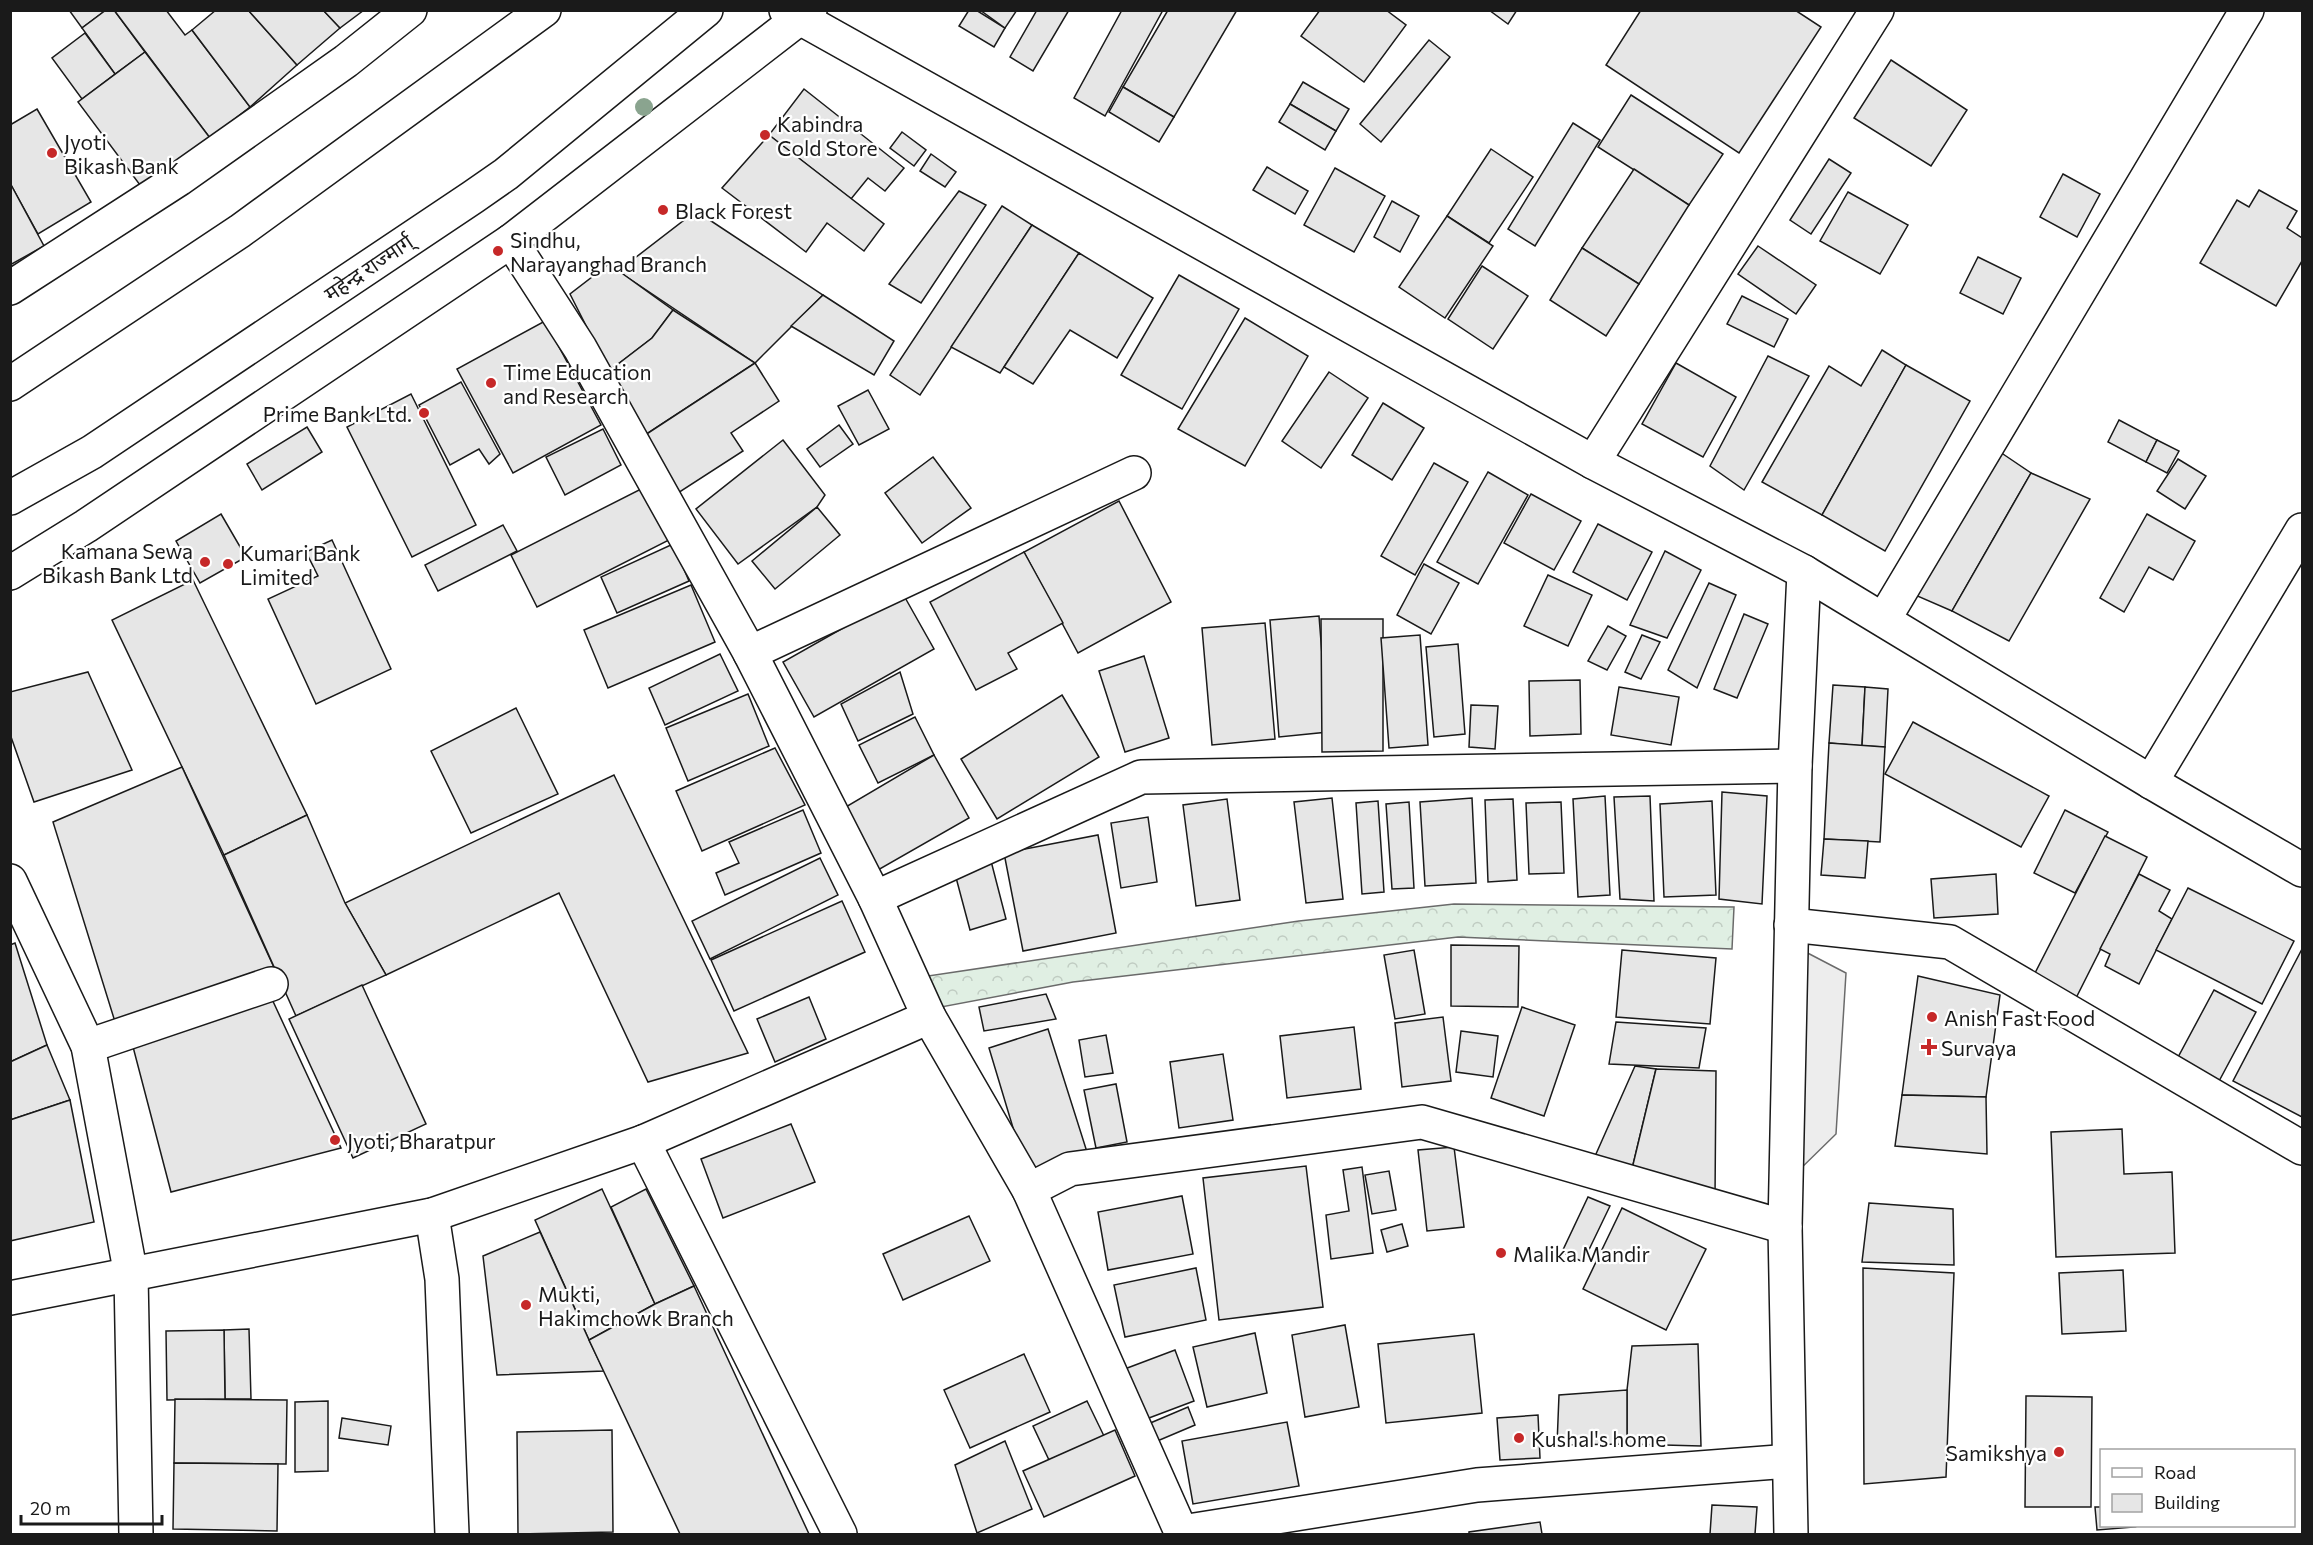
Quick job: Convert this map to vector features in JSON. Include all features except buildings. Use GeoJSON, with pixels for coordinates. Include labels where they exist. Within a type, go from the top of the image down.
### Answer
{"type":"FeatureCollection","features":[{"type":"Feature","properties":{"kind":"main road"},"geometry":{"type":"LineString","coordinates":[[10,288],[179,179],[346,61],[410,10]]}},
{"type":"Feature","properties":{"kind":"main road"},"geometry":{"type":"LineString","coordinates":[[10,384],[240,231],[544,10]]}},
{"type":"Feature","properties":{"kind":"main road","name":"महेन्द्र राज्मार्ग्"},"geometry":{"type":"LineString","coordinates":[[10,498],[92,452],[481,191],[515,166],[706,10]]}},
{"type":"Feature","properties":{"kind":"main road"},"geometry":{"type":"LineString","coordinates":[[1593,462],[1877,10]]}},
{"type":"Feature","properties":{"kind":"main road"},"geometry":{"type":"LineString","coordinates":[[1884,620],[2247,10]]}},
{"type":"Feature","properties":{"kind":"main road"},"geometry":{"type":"LineString","coordinates":[[10,573],[86,526],[511,241],[799,13],[1593,462],[1804,572],[2151,782],[2302,870]]}},
{"type":"Feature","properties":{"kind":"main road"},"geometry":{"type":"LineString","coordinates":[[511,241],[580,348],[750,653],[875,898],[929,1017],[1029,1190],[1182,1533],[1477,1485],[1789,1461]]}},
{"type":"Feature","properties":{"kind":"main road"},"geometry":{"type":"LineString","coordinates":[[750,653],[1134,473]]}},
{"type":"Feature","properties":{"kind":"main road"},"geometry":{"type":"LineString","coordinates":[[2151,782],[2302,530]]}},
{"type":"Feature","properties":{"kind":"main road"},"geometry":{"type":"LineString","coordinates":[[1791,1534],[1785,1227],[1795,766],[1804,572]]}},
{"type":"Feature","properties":{"kind":"main road"},"geometry":{"type":"LineString","coordinates":[[875,898],[1141,777],[1795,766]]}},
{"type":"Feature","properties":{"kind":"main road"},"geometry":{"type":"LineString","coordinates":[[10,881],[88,1047],[131,1275],[136,1534]]}},
{"type":"Feature","properties":{"kind":"main road"},"geometry":{"type":"LineString","coordinates":[[1791,925],[1950,942],[2302,1148]]}},
{"type":"Feature","properties":{"kind":"main road"},"geometry":{"type":"LineString","coordinates":[[88,1047],[271,984]]}},
{"type":"Feature","properties":{"kind":"main road"},"geometry":{"type":"LineString","coordinates":[[10,1298],[432,1215],[643,1143],[929,1017]]}},
{"type":"Feature","properties":{"kind":"main road"},"geometry":{"type":"LineString","coordinates":[[1029,1190],[1070,1169],[1422,1122],[1785,1227]]}},
{"type":"Feature","properties":{"kind":"main road"},"geometry":{"type":"LineString","coordinates":[[643,1143],[840,1534]]}},
{"type":"Feature","properties":{"kind":"main road"},"geometry":{"type":"LineString","coordinates":[[432,1215],[442,1279],[452,1534]]}},
{"type":"Feature","properties":{"kind":"green space"},"geometry":{"type":"Polygon","coordinates":[[[1454,904],[1734,907],[1732,949],[1458,937],[1073,982],[936,1008],[921,977],[1299,921],[1454,904]]]}},
{"type":"Feature","properties":{"kind":"shaded area"},"geometry":{"type":"Polygon","coordinates":[[[1798,948],[1846,973],[1836,1134],[1791,1178],[1798,948]]]}},
{"type":"Feature","properties":{"kind":"place","name":"Kabindra Cold Store"},"geometry":{"type":"Point","coordinates":[765,135]}},
{"type":"Feature","properties":{"kind":"place","name":"Jyoti Bikash Bank"},"geometry":{"type":"Point","coordinates":[52,153]}},
{"type":"Feature","properties":{"kind":"place","name":"Black Forest"},"geometry":{"type":"Point","coordinates":[663,210]}},
{"type":"Feature","properties":{"kind":"place","name":"Sindhu, Narayanghad Branch"},"geometry":{"type":"Point","coordinates":[498,251]}},
{"type":"Feature","properties":{"kind":"place","name":"Time Education and Research"},"geometry":{"type":"Point","coordinates":[491,383]}},
{"type":"Feature","properties":{"kind":"place","name":"Prime Bank Ltd."},"geometry":{"type":"Point","coordinates":[424,413]}},
{"type":"Feature","properties":{"kind":"place","name":"Kamana Sewa Bikash Bank Ltd"},"geometry":{"type":"Point","coordinates":[205,562]}},
{"type":"Feature","properties":{"kind":"place","name":"Kumari Bank Limited"},"geometry":{"type":"Point","coordinates":[228,564]}},
{"type":"Feature","properties":{"kind":"place","name":"Anish Fast Food"},"geometry":{"type":"Point","coordinates":[1932,1017]}},
{"type":"Feature","properties":{"kind":"place","name":"Survaya"},"geometry":{"type":"Point","coordinates":[1929,1047]}},
{"type":"Feature","properties":{"kind":"place","name":"Jyoti, Bharatpur"},"geometry":{"type":"Point","coordinates":[335,1140]}},
{"type":"Feature","properties":{"kind":"place","name":"Malika Mandir"},"geometry":{"type":"Point","coordinates":[1501,1253]}},
{"type":"Feature","properties":{"kind":"place","name":"Mukti, Hakimchowk Branch"},"geometry":{"type":"Point","coordinates":[526,1305]}},
{"type":"Feature","properties":{"kind":"place","name":"Kushal's home"},"geometry":{"type":"Point","coordinates":[1519,1438]}},
{"type":"Feature","properties":{"kind":"place","name":"Samikshya"},"geometry":{"type":"Point","coordinates":[2059,1452]}}]}
